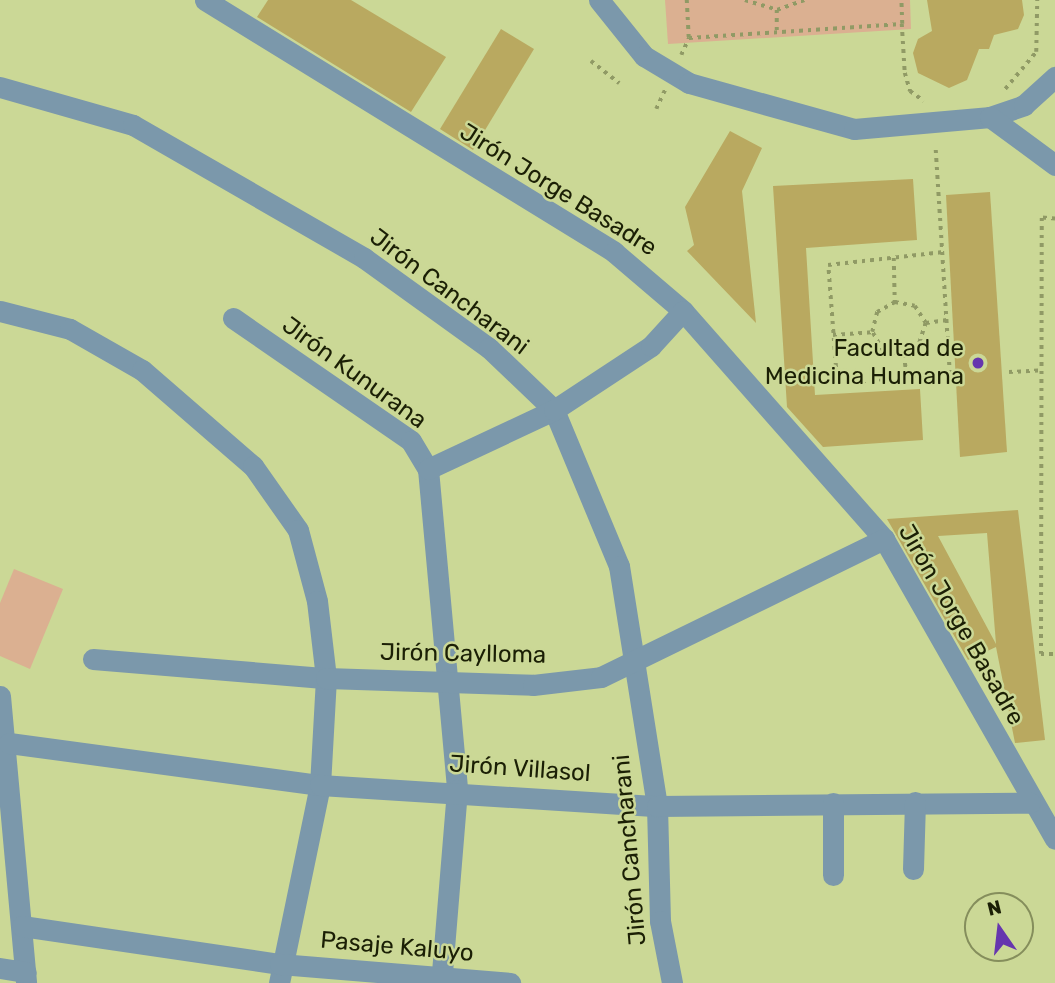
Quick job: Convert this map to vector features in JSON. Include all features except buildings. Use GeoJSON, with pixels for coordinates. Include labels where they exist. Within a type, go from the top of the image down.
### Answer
{"type":"FeatureCollection","features":[{"type":"Feature","properties":{"kind":"street","name":"Jirón Jorge Basadre"},"geometry":{"type":"LineString","coordinates":[[205,0],[614,252],[683,311],[884,540],[1030,803],[1055,839]]}},
{"type":"Feature","properties":{"kind":"street"},"geometry":{"type":"LineString","coordinates":[[599,0],[644,55],[689,83],[800,117],[853,129],[991,107],[1024,105],[1055,77]]}},
{"type":"Feature","properties":{"kind":"street","name":"Jirón Cancharani"},"geometry":{"type":"LineString","coordinates":[[0,87],[133,125],[364,258],[489,348],[554,411],[620,565],[633,666],[657,806],[660,921],[671,983]]}},
{"type":"Feature","properties":{"kind":"street"},"geometry":{"type":"LineString","coordinates":[[991,107],[1055,165]]}},
{"type":"Feature","properties":{"kind":"street"},"geometry":{"type":"LineString","coordinates":[[0,311],[70,329],[142,370],[234,447],[298,530],[317,601],[326,678],[320,785],[279,973]]}},
{"type":"Feature","properties":{"kind":"street"},"geometry":{"type":"LineString","coordinates":[[428,469],[554,411],[651,346],[683,311]]}},
{"type":"Feature","properties":{"kind":"street","name":"Jirón Kunurana"},"geometry":{"type":"LineString","coordinates":[[233,318],[411,441],[428,469],[444,602],[444,682],[457,790],[441,979]]}},
{"type":"Feature","properties":{"kind":"street","name":"Jirón Caylloma"},"geometry":{"type":"LineString","coordinates":[[93,659],[326,678],[533,685],[633,666],[789,582],[847,562],[884,540]]}},
{"type":"Feature","properties":{"kind":"street"},"geometry":{"type":"LineString","coordinates":[[0,696],[9,743],[26,978],[0,968]]}},
{"type":"Feature","properties":{"kind":"street","name":"Jirón Villasol"},"geometry":{"type":"LineString","coordinates":[[9,743],[320,785],[457,790],[657,806],[1030,803]]}},
{"type":"Feature","properties":{"kind":"street"},"geometry":{"type":"LineString","coordinates":[[913,869],[915,802]]}},
{"type":"Feature","properties":{"kind":"street"},"geometry":{"type":"LineString","coordinates":[[832,875],[833,803]]}},
{"type":"Feature","properties":{"kind":"street","name":"Pasaje Kaluyo"},"geometry":{"type":"LineString","coordinates":[[22,926],[279,973],[510,983]]}},
{"type":"Feature","properties":{"kind":"path"},"geometry":{"type":"LineString","coordinates":[[687,0],[689,38],[902,24]]}},
{"type":"Feature","properties":{"kind":"path"},"geometry":{"type":"LineString","coordinates":[[745,0],[776,10],[804,0]]}},
{"type":"Feature","properties":{"kind":"path"},"geometry":{"type":"LineString","coordinates":[[901,0],[910,91],[930,103]]}},
{"type":"Feature","properties":{"kind":"path"},"geometry":{"type":"LineString","coordinates":[[991,107],[1027,69],[1036,52],[1037,0]]}},
{"type":"Feature","properties":{"kind":"path"},"geometry":{"type":"LineString","coordinates":[[776,10],[777,33]]}},
{"type":"Feature","properties":{"kind":"path"},"geometry":{"type":"LineString","coordinates":[[591,61],[619,83]]}},
{"type":"Feature","properties":{"kind":"path"},"geometry":{"type":"LineString","coordinates":[[936,150],[943,252],[950,373],[837,384],[828,265],[943,252]]}},
{"type":"Feature","properties":{"kind":"path"},"geometry":{"type":"LineString","coordinates":[[1055,219],[1042,218],[1041,654],[1055,654]]}},
{"type":"Feature","properties":{"kind":"path"},"geometry":{"type":"LineString","coordinates":[[894,258],[895,302]]}},
{"type":"Feature","properties":{"kind":"path"},"geometry":{"type":"LineString","coordinates":[[895,302],[915,306],[926,323],[918,348],[904,355],[883,351],[872,332],[877,312],[895,302]]}},
{"type":"Feature","properties":{"kind":"path"},"geometry":{"type":"LineString","coordinates":[[926,323],[947,320]]}},
{"type":"Feature","properties":{"kind":"path"},"geometry":{"type":"LineString","coordinates":[[833,335],[872,332]]}},
{"type":"Feature","properties":{"kind":"path"},"geometry":{"type":"LineString","coordinates":[[904,355],[907,377]]}},
{"type":"Feature","properties":{"kind":"path"},"geometry":{"type":"LineString","coordinates":[[1009,372],[1042,370]]}},
{"type":"Feature","properties":{"kind":"shaded area"},"geometry":{"type":"Polygon","coordinates":[[[665,0],[910,0],[911,29],[668,44],[665,0]]]}},
{"type":"Feature","properties":{"kind":"shaded area"},"geometry":{"type":"Polygon","coordinates":[[[14,569],[63,589],[30,669],[0,656],[0,603],[14,569]]]}},
{"type":"Feature","properties":{"kind":"place","name":"Facultad de Medicina Humana"},"geometry":{"type":"Point","coordinates":[978,363]}}]}
